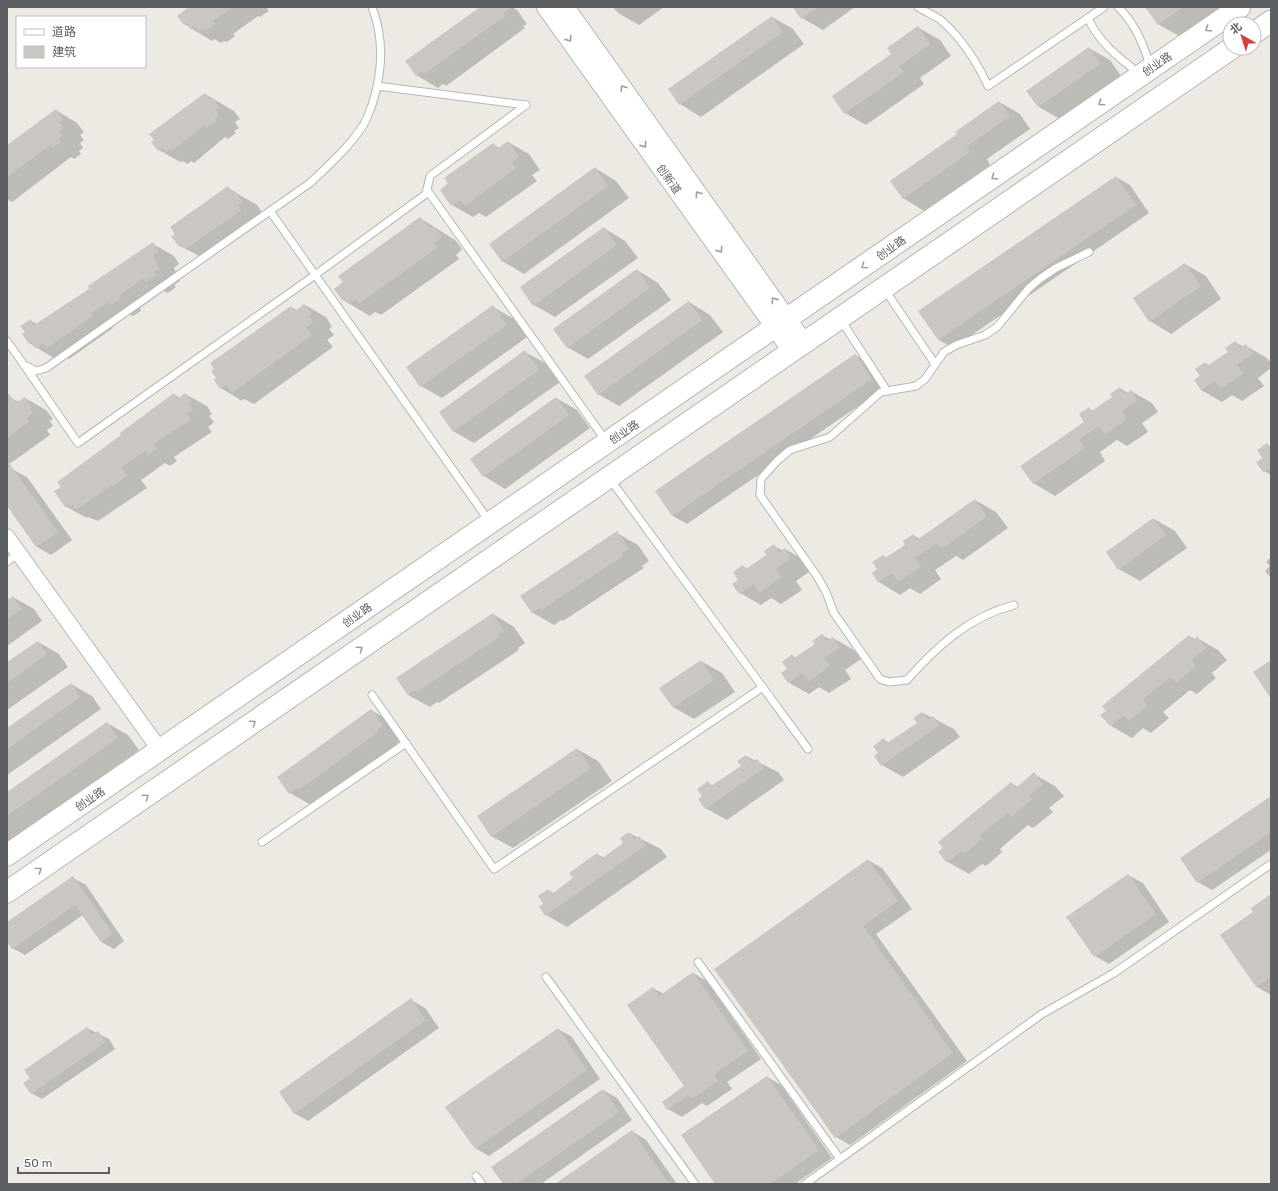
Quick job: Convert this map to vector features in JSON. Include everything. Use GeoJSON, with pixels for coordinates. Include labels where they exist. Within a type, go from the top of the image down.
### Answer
{"type":"FeatureCollection","features":[{"type":"Feature","properties":{"kind":"main road","name":"创业路"},"geometry":{"type":"LineString","coordinates":[[7,855],[1240,7]]}},
{"type":"Feature","properties":{"kind":"main road"},"geometry":{"type":"LineString","coordinates":[[1262,27],[1271,21]]}},
{"type":"Feature","properties":{"kind":"main road"},"geometry":{"type":"LineString","coordinates":[[7,892],[1222,55]]}},
{"type":"Feature","properties":{"kind":"street","name":"创新道"},"geometry":{"type":"LineString","coordinates":[[546,7],[798,347]]}},
{"type":"Feature","properties":{"kind":"street","name":"创新道"},"geometry":{"type":"LineString","coordinates":[[565,7],[781,324]]}},
{"type":"Feature","properties":{"kind":"street"},"geometry":{"type":"LineString","coordinates":[[7,537],[13,558],[160,750]]}},
{"type":"Feature","properties":{"kind":"lane"},"geometry":{"type":"LineString","coordinates":[[24,365],[36,371],[46,368],[310,183],[329,166],[350,142],[366,119],[377,86],[381,44],[378,22],[372,7]]}},
{"type":"Feature","properties":{"kind":"lane"},"geometry":{"type":"LineString","coordinates":[[918,7],[941,20],[963,44],[980,68],[988,86],[1104,7]]}},
{"type":"Feature","properties":{"kind":"lane"},"geometry":{"type":"LineString","coordinates":[[1088,18],[1098,37],[1108,48],[1146,72],[1147,54],[1134,27],[1118,7]]}},
{"type":"Feature","properties":{"kind":"lane"},"geometry":{"type":"LineString","coordinates":[[7,341],[78,443],[316,275],[426,194],[430,176],[526,105],[377,86]]}},
{"type":"Feature","properties":{"kind":"lane"},"geometry":{"type":"LineString","coordinates":[[427,190],[607,443]]}},
{"type":"Feature","properties":{"kind":"lane"},"geometry":{"type":"LineString","coordinates":[[270,211],[490,523]]}},
{"type":"Feature","properties":{"kind":"lane"},"geometry":{"type":"LineString","coordinates":[[1014,605],[997,609],[956,633],[935,650],[907,680],[890,682],[880,679],[834,613],[826,592],[817,576],[760,495],[761,479],[777,461],[790,450],[830,437],[881,392],[916,386],[925,379],[944,352],[956,345],[985,335],[997,327],[1030,288],[1041,278],[1056,268],[1089,252]]}},
{"type":"Feature","properties":{"kind":"lane"},"geometry":{"type":"LineString","coordinates":[[884,288],[935,364]]}},
{"type":"Feature","properties":{"kind":"lane"},"geometry":{"type":"LineString","coordinates":[[840,318],[888,391]]}},
{"type":"Feature","properties":{"kind":"lane"},"geometry":{"type":"LineString","coordinates":[[609,478],[808,749]]}},
{"type":"Feature","properties":{"kind":"lane"},"geometry":{"type":"LineString","coordinates":[[372,696],[494,869],[763,687]]}},
{"type":"Feature","properties":{"kind":"lane"},"geometry":{"type":"LineString","coordinates":[[262,842],[406,743]]}},
{"type":"Feature","properties":{"kind":"lane"},"geometry":{"type":"LineString","coordinates":[[806,1184],[1042,1014],[1114,973],[1271,864]]}},
{"type":"Feature","properties":{"kind":"lane"},"geometry":{"type":"LineString","coordinates":[[698,962],[840,1159]]}},
{"type":"Feature","properties":{"kind":"lane"},"geometry":{"type":"LineString","coordinates":[[546,976],[695,1184]]}},
{"type":"Feature","properties":{"kind":"lane"},"geometry":{"type":"LineString","coordinates":[[476,1176],[482,1184]]}},
{"type":"Feature","properties":{"kind":"building"},"geometry":{"type":"Polygon","coordinates":[[[189,7],[233,7],[213,21],[215,24],[205,31],[204,28],[199,32],[195,26],[190,29],[186,23],[183,24],[177,16],[189,7]]]}},
{"type":"Feature","properties":{"kind":"building"},"geometry":{"type":"Polygon","coordinates":[[[480,7],[512,7],[503,13],[505,16],[424,74],[422,72],[416,76],[405,61],[480,7]]]}},
{"type":"Feature","properties":{"kind":"building"},"geometry":{"type":"Polygon","coordinates":[[[793,7],[818,7],[801,19],[793,7]]]}},
{"type":"Feature","properties":{"kind":"building"},"geometry":{"type":"Polygon","coordinates":[[[1145,7],[1183,7],[1158,25],[1145,7]]]}},
{"type":"Feature","properties":{"kind":"building"},"geometry":{"type":"Polygon","coordinates":[[[772,16],[783,32],[679,105],[668,89],[772,16]]]}},
{"type":"Feature","properties":{"kind":"building"},"geometry":{"type":"Polygon","coordinates":[[[918,26],[931,44],[899,66],[904,72],[844,114],[832,96],[891,54],[887,48],[918,26]]]}},
{"type":"Feature","properties":{"kind":"building"},"geometry":{"type":"Polygon","coordinates":[[[1089,47],[1100,64],[1038,107],[1026,91],[1089,47]]]}},
{"type":"Feature","properties":{"kind":"building"},"geometry":{"type":"Polygon","coordinates":[[[205,93],[210,99],[212,97],[219,107],[215,110],[219,115],[214,119],[216,121],[206,128],[204,125],[172,151],[170,149],[166,152],[162,148],[158,151],[151,142],[154,140],[149,134],[205,93]]]}},
{"type":"Feature","properties":{"kind":"building"},"geometry":{"type":"Polygon","coordinates":[[[999,101],[1010,116],[966,147],[970,152],[903,199],[890,181],[957,134],[955,132],[999,101]]]}},
{"type":"Feature","properties":{"kind":"building"},"geometry":{"type":"Polygon","coordinates":[[[56,109],[63,120],[59,122],[64,128],[59,131],[63,136],[59,139],[61,142],[52,148],[50,145],[7,177],[7,145],[56,109]]]}},
{"type":"Feature","properties":{"kind":"building"},"geometry":{"type":"Polygon","coordinates":[[[508,141],[519,157],[512,162],[516,168],[465,206],[460,200],[451,206],[440,190],[448,183],[444,178],[493,143],[497,149],[508,141]]]}},
{"type":"Feature","properties":{"kind":"building"},"geometry":{"type":"Polygon","coordinates":[[[595,167],[608,186],[502,262],[489,244],[595,167]]]}},
{"type":"Feature","properties":{"kind":"building"},"geometry":{"type":"Polygon","coordinates":[[[1116,176],[1136,205],[938,340],[918,311],[1116,176]]]}},
{"type":"Feature","properties":{"kind":"building"},"geometry":{"type":"Polygon","coordinates":[[[228,186],[233,193],[235,191],[243,202],[238,205],[242,210],[185,249],[182,244],[179,247],[171,236],[175,234],[170,227],[228,186]]]}},
{"type":"Feature","properties":{"kind":"building"},"geometry":{"type":"Polygon","coordinates":[[[420,217],[431,229],[434,226],[442,237],[435,242],[438,247],[359,304],[356,299],[348,304],[345,299],[343,301],[334,289],[343,282],[338,276],[420,217]]]}},
{"type":"Feature","properties":{"kind":"building"},"geometry":{"type":"Polygon","coordinates":[[[604,227],[617,245],[533,306],[520,287],[604,227]]]}},
{"type":"Feature","properties":{"kind":"building"},"geometry":{"type":"Polygon","coordinates":[[[153,242],[159,252],[153,255],[159,269],[154,272],[156,275],[146,282],[144,278],[119,296],[121,298],[111,305],[109,302],[91,313],[93,316],[47,348],[44,343],[35,348],[31,342],[29,344],[22,334],[25,332],[20,326],[31,319],[34,325],[89,289],[88,286],[153,242]]]}},
{"type":"Feature","properties":{"kind":"building"},"geometry":{"type":"Polygon","coordinates":[[[1185,263],[1201,286],[1149,322],[1133,298],[1185,263]]]}},
{"type":"Feature","properties":{"kind":"building"},"geometry":{"type":"Polygon","coordinates":[[[637,269],[650,288],[567,348],[553,329],[637,269]]]}},
{"type":"Feature","properties":{"kind":"building"},"geometry":{"type":"Polygon","coordinates":[[[689,301],[702,320],[598,395],[584,376],[689,301]]]}},
{"type":"Feature","properties":{"kind":"building"},"geometry":{"type":"Polygon","coordinates":[[[304,304],[312,314],[309,316],[313,323],[306,327],[312,335],[232,393],[226,385],[220,389],[214,380],[216,378],[211,371],[214,369],[210,363],[291,306],[295,311],[304,304]]]}},
{"type":"Feature","properties":{"kind":"building"},"geometry":{"type":"Polygon","coordinates":[[[493,305],[507,325],[420,387],[406,367],[493,305]]]}},
{"type":"Feature","properties":{"kind":"building"},"geometry":{"type":"Polygon","coordinates":[[[1235,341],[1240,348],[1246,344],[1253,354],[1237,365],[1243,374],[1221,389],[1215,381],[1201,390],[1194,380],[1200,376],[1195,369],[1205,362],[1207,366],[1228,352],[1225,348],[1235,341]]]}},
{"type":"Feature","properties":{"kind":"building"},"geometry":{"type":"Polygon","coordinates":[[[525,350],[539,370],[453,432],[439,412],[525,350]]]}},
{"type":"Feature","properties":{"kind":"building"},"geometry":{"type":"Polygon","coordinates":[[[855,354],[872,379],[672,516],[655,491],[855,354]]]}},
{"type":"Feature","properties":{"kind":"building"},"geometry":{"type":"Polygon","coordinates":[[[1120,387],[1125,394],[1131,390],[1137,400],[1122,411],[1127,419],[1105,435],[1099,426],[1079,440],[1085,448],[1033,484],[1020,466],[1084,422],[1079,414],[1089,407],[1092,411],[1112,397],[1110,394],[1120,387]]]}},
{"type":"Feature","properties":{"kind":"building"},"geometry":{"type":"Polygon","coordinates":[[[7,392],[16,403],[25,397],[32,407],[29,409],[33,413],[26,418],[29,422],[7,438],[7,392]]]}},
{"type":"Feature","properties":{"kind":"building"},"geometry":{"type":"Polygon","coordinates":[[[174,393],[178,399],[185,393],[192,402],[189,404],[193,410],[187,414],[191,420],[153,444],[157,449],[148,455],[145,451],[121,468],[127,476],[76,510],[73,505],[70,507],[68,504],[65,507],[54,491],[61,487],[57,482],[121,435],[120,433],[174,393]]]}},
{"type":"Feature","properties":{"kind":"building"},"geometry":{"type":"Polygon","coordinates":[[[556,397],[569,415],[483,477],[470,459],[556,397]]]}},
{"type":"Feature","properties":{"kind":"building"},"geometry":{"type":"Polygon","coordinates":[[[1267,443],[1271,449],[1271,471],[1269,468],[1263,472],[1256,462],[1262,458],[1257,450],[1267,443]]]}},
{"type":"Feature","properties":{"kind":"building"},"geometry":{"type":"Polygon","coordinates":[[[7,460],[58,532],[36,547],[7,506],[7,460]]]}},
{"type":"Feature","properties":{"kind":"building"},"geometry":{"type":"Polygon","coordinates":[[[975,499],[987,516],[942,549],[937,543],[915,558],[921,567],[898,582],[892,573],[878,583],[872,573],[877,569],[872,562],[883,555],[885,558],[905,545],[903,541],[913,534],[917,540],[975,499]]]}},
{"type":"Feature","properties":{"kind":"building"},"geometry":{"type":"Polygon","coordinates":[[[1153,518],[1166,535],[1118,570],[1106,552],[1153,518]]]}},
{"type":"Feature","properties":{"kind":"building"},"geometry":{"type":"Polygon","coordinates":[[[617,531],[629,549],[622,553],[623,556],[541,610],[540,608],[532,613],[520,596],[617,531]]]}},
{"type":"Feature","properties":{"kind":"building"},"geometry":{"type":"Polygon","coordinates":[[[774,544],[779,552],[785,548],[791,558],[776,569],[781,577],[759,593],[753,584],[739,594],[732,584],[738,580],[733,572],[743,565],[746,569],[766,555],[764,551],[774,544]]]}},
{"type":"Feature","properties":{"kind":"building"},"geometry":{"type":"Polygon","coordinates":[[[13,596],[22,609],[7,619],[7,600],[13,596]]]}},
{"type":"Feature","properties":{"kind":"building"},"geometry":{"type":"Polygon","coordinates":[[[493,613],[504,631],[497,635],[499,637],[417,692],[416,690],[408,695],[396,678],[493,613]]]}},
{"type":"Feature","properties":{"kind":"building"},"geometry":{"type":"Polygon","coordinates":[[[822,634],[827,641],[833,637],[840,647],[824,658],[830,666],[808,682],[802,673],[788,683],[781,673],[787,669],[782,662],[792,654],[794,658],[815,644],[812,641],[822,634]]]}},
{"type":"Feature","properties":{"kind":"building"},"geometry":{"type":"Polygon","coordinates":[[[1189,635],[1193,640],[1197,636],[1206,648],[1191,660],[1196,666],[1176,683],[1171,677],[1143,699],[1148,706],[1129,721],[1124,715],[1110,726],[1100,715],[1106,711],[1102,706],[1189,635]]]}},
{"type":"Feature","properties":{"kind":"building"},"geometry":{"type":"Polygon","coordinates":[[[38,641],[47,654],[7,683],[7,662],[38,641]]]}},
{"type":"Feature","properties":{"kind":"building"},"geometry":{"type":"Polygon","coordinates":[[[701,660],[714,680],[673,708],[659,688],[701,660]]]}},
{"type":"Feature","properties":{"kind":"building"},"geometry":{"type":"Polygon","coordinates":[[[1271,660],[1271,699],[1253,672],[1271,660]]]}},
{"type":"Feature","properties":{"kind":"building"},"geometry":{"type":"Polygon","coordinates":[[[71,683],[80,697],[7,749],[7,728],[71,683]]]}},
{"type":"Feature","properties":{"kind":"building"},"geometry":{"type":"Polygon","coordinates":[[[371,709],[383,726],[377,730],[378,732],[299,790],[297,788],[289,794],[277,777],[371,709]]]}},
{"type":"Feature","properties":{"kind":"building"},"geometry":{"type":"Polygon","coordinates":[[[922,712],[928,719],[933,716],[940,725],[881,766],[874,756],[878,753],[873,746],[884,738],[887,743],[917,723],[913,718],[922,712]]]}},
{"type":"Feature","properties":{"kind":"building"},"geometry":{"type":"Polygon","coordinates":[[[107,722],[118,738],[7,816],[7,792],[107,722]]]}},
{"type":"Feature","properties":{"kind":"building"},"geometry":{"type":"Polygon","coordinates":[[[577,748],[591,768],[491,837],[477,816],[577,748]]]}},
{"type":"Feature","properties":{"kind":"building"},"geometry":{"type":"Polygon","coordinates":[[[746,755],[752,762],[757,759],[764,768],[705,809],[698,799],[702,796],[697,789],[708,781],[711,786],[741,766],[737,761],[746,755]]]}},
{"type":"Feature","properties":{"kind":"building"},"geometry":{"type":"Polygon","coordinates":[[[1034,772],[1043,784],[1029,796],[1032,799],[1011,817],[1008,813],[979,836],[982,839],[964,854],[961,851],[947,863],[938,852],[943,848],[938,842],[1011,782],[1016,788],[1034,772]]]}},
{"type":"Feature","properties":{"kind":"building"},"geometry":{"type":"Polygon","coordinates":[[[1271,796],[1271,832],[1197,883],[1180,858],[1271,796]]]}},
{"type":"Feature","properties":{"kind":"building"},"geometry":{"type":"Polygon","coordinates":[[[629,832],[634,839],[639,836],[646,845],[545,916],[539,906],[543,904],[538,896],[548,889],[552,894],[573,878],[569,873],[597,853],[601,859],[623,843],[620,838],[629,832]]]}},
{"type":"Feature","properties":{"kind":"building"},"geometry":{"type":"Polygon","coordinates":[[[868,859],[898,901],[863,926],[953,1053],[835,1138],[714,969],[868,859]]]}},
{"type":"Feature","properties":{"kind":"building"},"geometry":{"type":"Polygon","coordinates":[[[1128,874],[1156,914],[1094,957],[1066,917],[1128,874]]]}},
{"type":"Feature","properties":{"kind":"building"},"geometry":{"type":"Polygon","coordinates":[[[73,876],[113,934],[101,942],[75,905],[12,949],[7,942],[7,922],[73,876]]]}},
{"type":"Feature","properties":{"kind":"building"},"geometry":{"type":"Polygon","coordinates":[[[1271,894],[1271,977],[1256,987],[1220,935],[1253,912],[1251,908],[1271,894]]]}},
{"type":"Feature","properties":{"kind":"building"},"geometry":{"type":"Polygon","coordinates":[[[693,972],[748,1051],[714,1074],[718,1081],[692,1099],[690,1095],[667,1110],[662,1102],[684,1086],[627,1005],[653,987],[659,996],[693,972]]]}},
{"type":"Feature","properties":{"kind":"building"},"geometry":{"type":"Polygon","coordinates":[[[411,998],[426,1020],[294,1114],[279,1092],[411,998]]]}},
{"type":"Feature","properties":{"kind":"building"},"geometry":{"type":"Polygon","coordinates":[[[87,1027],[92,1035],[98,1031],[106,1042],[31,1094],[23,1083],[30,1078],[24,1070],[87,1027]]]}},
{"type":"Feature","properties":{"kind":"building"},"geometry":{"type":"Polygon","coordinates":[[[558,1028],[587,1070],[475,1149],[445,1107],[558,1028]]]}},
{"type":"Feature","properties":{"kind":"building"},"geometry":{"type":"Polygon","coordinates":[[[767,1076],[819,1150],[770,1184],[715,1184],[681,1135],[767,1076]]]}},
{"type":"Feature","properties":{"kind":"building"},"geometry":{"type":"Polygon","coordinates":[[[603,1089],[619,1112],[516,1184],[503,1184],[491,1167],[603,1089]]]}},
{"type":"Feature","properties":{"kind":"building"},"geometry":{"type":"Polygon","coordinates":[[[632,1130],[669,1184],[555,1184],[632,1130]]]}}]}
